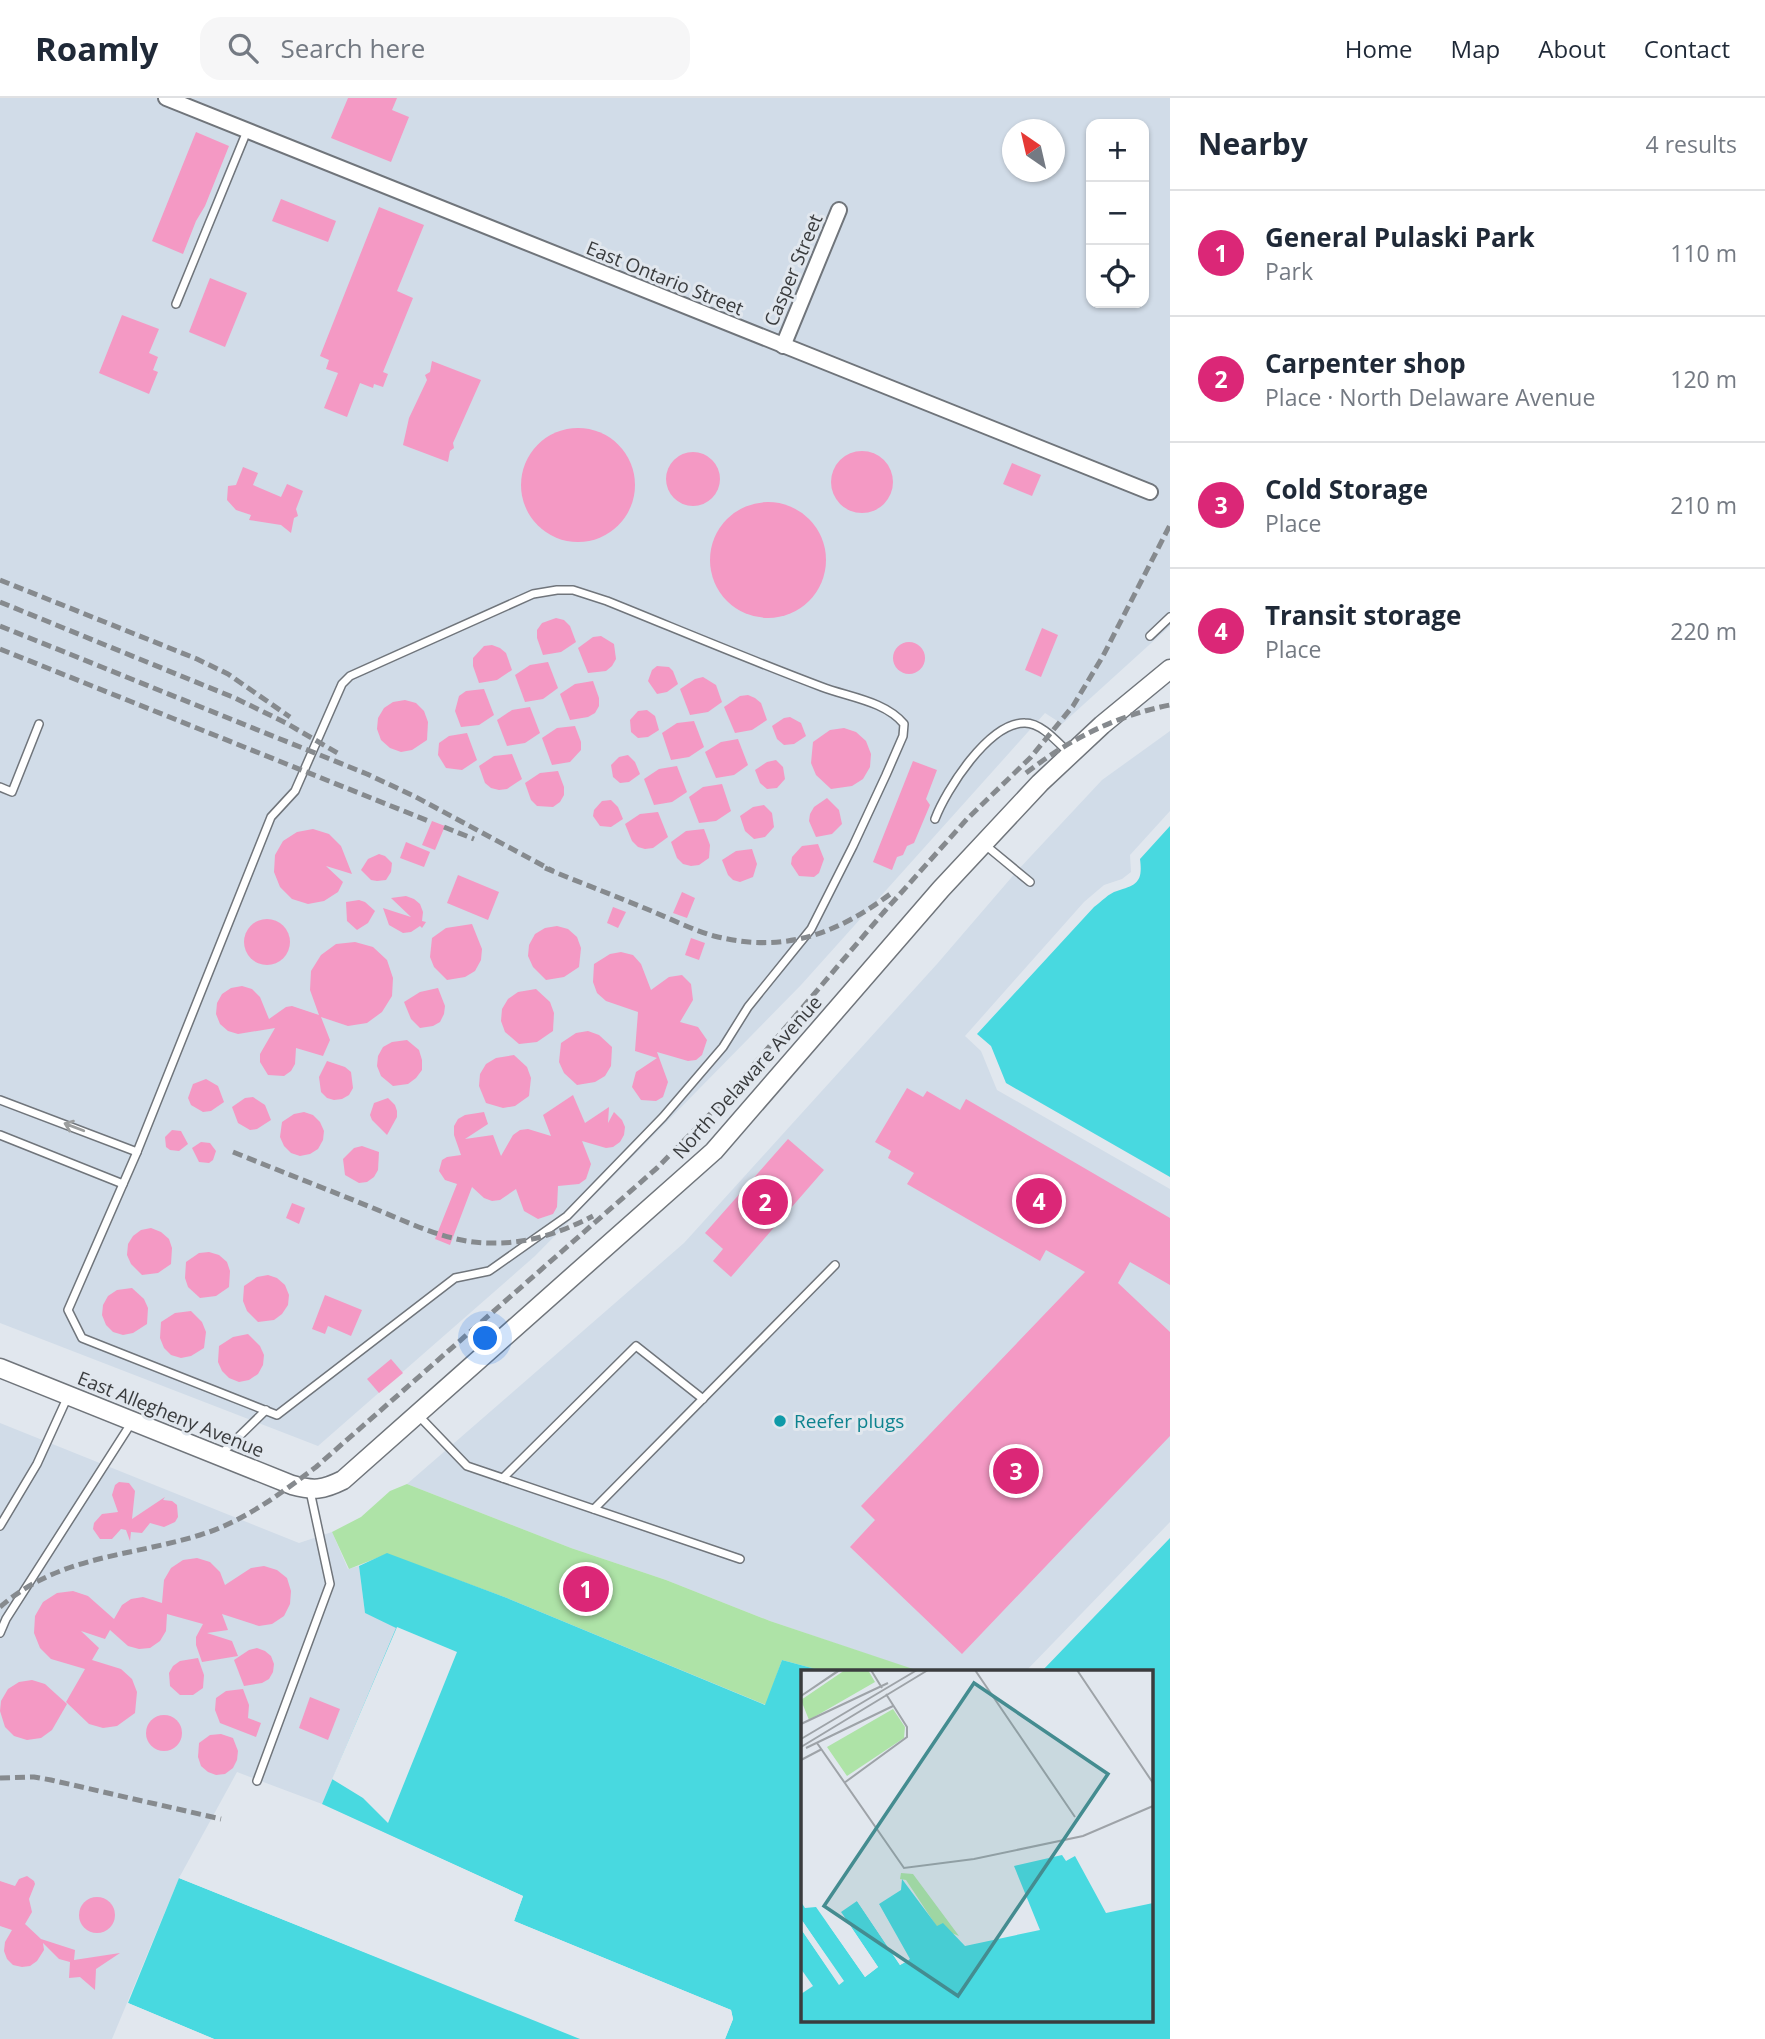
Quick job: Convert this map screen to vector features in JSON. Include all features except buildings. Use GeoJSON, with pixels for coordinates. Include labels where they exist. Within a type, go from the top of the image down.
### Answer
{"type":"FeatureCollection","features":[{"type":"Feature","properties":{"kind":"street","name":"East Ontario Street"},"geometry":{"type":"LineString","coordinates":[[166,98],[1150,492]]}},
{"type":"Feature","properties":{"kind":"street","name":"Casper Street"},"geometry":{"type":"LineString","coordinates":[[783,346],[839,209]]}},
{"type":"Feature","properties":{"kind":"street","name":"North Delaware Avenue"},"geometry":{"type":"LineString","coordinates":[[329,1487],[344,1480],[713,1151],[984,843],[1070,754],[1167,674]]}},
{"type":"Feature","properties":{"kind":"street","name":"East Allegheny Avenue"},"geometry":{"type":"LineString","coordinates":[[0,1368],[310,1490],[329,1487]]}},
{"type":"Feature","properties":{"kind":"lane"},"geometry":{"type":"LineString","coordinates":[[176,304],[247,131]]}},
{"type":"Feature","properties":{"kind":"lane"},"geometry":{"type":"LineString","coordinates":[[573,590],[823,687],[885,708],[904,724],[903,736],[886,775],[811,929],[748,1007],[723,1047],[663,1117],[566,1216],[488,1271],[455,1278],[277,1415],[82,1338],[68,1310],[123,1184],[271,817],[295,790],[337,695],[350,676],[533,594],[573,590]]}},
{"type":"Feature","properties":{"kind":"lane"},"geometry":{"type":"LineString","coordinates":[[1150,636],[1170,617]]}},
{"type":"Feature","properties":{"kind":"lane"},"geometry":{"type":"LineString","coordinates":[[934,819],[943,798],[961,772],[985,744],[1006,728],[1025,723],[1042,729],[1070,754]]}},
{"type":"Feature","properties":{"kind":"lane"},"geometry":{"type":"LineString","coordinates":[[0,787],[12,792],[39,724]]}},
{"type":"Feature","properties":{"kind":"lane"},"geometry":{"type":"LineString","coordinates":[[984,843],[1030,882]]}},
{"type":"Feature","properties":{"kind":"lane"},"geometry":{"type":"LineString","coordinates":[[0,1100],[137,1152]]}},
{"type":"Feature","properties":{"kind":"lane"},"geometry":{"type":"LineString","coordinates":[[0,1135],[123,1184]]}},
{"type":"Feature","properties":{"kind":"lane"},"geometry":{"type":"LineString","coordinates":[[594,1510],[835,1265]]}},
{"type":"Feature","properties":{"kind":"lane"},"geometry":{"type":"LineString","coordinates":[[503,1478],[636,1346],[704,1399]]}},
{"type":"Feature","properties":{"kind":"lane"},"geometry":{"type":"LineString","coordinates":[[0,1526],[37,1464],[68,1395]]}},
{"type":"Feature","properties":{"kind":"lane"},"geometry":{"type":"LineString","coordinates":[[220,1456],[266,1410]]}},
{"type":"Feature","properties":{"kind":"lane"},"geometry":{"type":"LineString","coordinates":[[418,1414],[467,1466],[740,1559]]}},
{"type":"Feature","properties":{"kind":"lane"},"geometry":{"type":"LineString","coordinates":[[0,1633],[6,1619],[132,1422]]}},
{"type":"Feature","properties":{"kind":"lane"},"geometry":{"type":"LineString","coordinates":[[257,1781],[330,1584],[310,1490]]}},
{"type":"Feature","properties":{"kind":"shaded area"},"geometry":{"type":"Polygon","coordinates":[[[0,98],[1170,98],[1170,626],[1062,724],[1045,713],[801,985],[535,1256],[318,1446],[0,1323],[0,98]]]}},
{"type":"Feature","properties":{"kind":"shaded area"},"geometry":{"type":"Polygon","coordinates":[[[1170,731],[1170,811],[1130,855],[1131,872],[1122,879],[1104,885],[1084,902],[965,1036],[981,1051],[997,1090],[1170,1189],[1170,1522],[1027,1670],[913,1670],[571,1548],[407,1484],[684,1243],[937,964],[1017,871],[1102,780],[1170,731]]]}},
{"type":"Feature","properties":{"kind":"shaded area"},"geometry":{"type":"Polygon","coordinates":[[[0,1423],[299,1543],[332,1532],[348,1569],[359,1566],[365,1613],[397,1627],[322,1804],[237,1772],[179,1878],[112,2039],[0,2039],[0,1423]]]}},
{"type":"Feature","properties":{"kind":"green space"},"geometry":{"type":"Polygon","coordinates":[[[407,1484],[770,1621],[916,1670],[819,1670],[782,1660],[766,1705],[507,1598],[387,1554],[349,1569],[332,1532],[361,1517],[390,1491],[407,1484]]]}},
{"type":"Feature","properties":{"kind":"water"},"geometry":{"type":"Polygon","coordinates":[[[1170,826],[1170,1177],[1006,1083],[991,1046],[977,1034],[1094,907],[1111,894],[1137,881],[1140,859],[1170,826]]]}},
{"type":"Feature","properties":{"kind":"water"},"geometry":{"type":"Polygon","coordinates":[[[1170,1538],[1170,2039],[725,2039],[733,2019],[731,2010],[514,1921],[523,1896],[322,1804],[396,1628],[365,1613],[359,1566],[387,1553],[507,1598],[765,1705],[782,1660],[819,1670],[801,1670],[801,2022],[1152,2022],[1152,1670],[1043,1670],[1170,1538]]]}},
{"type":"Feature","properties":{"kind":"water"},"geometry":{"type":"Polygon","coordinates":[[[179,1878],[580,2039],[214,2039],[128,2003],[179,1878]]]}},
{"type":"Feature","properties":{"kind":"pier"},"geometry":{"type":"Polygon","coordinates":[[[397,1627],[457,1652],[388,1823],[363,1798],[332,1779],[397,1627]]]}},
{"type":"Feature","properties":{"kind":"pier"},"geometry":{"type":"Polygon","coordinates":[[[318,1803],[523,1896],[514,1921],[731,2010],[733,2019],[725,2039],[721,2039],[729,2013],[512,1924],[519,1897],[320,1807],[318,1803]]]}},
{"type":"Feature","properties":{"kind":"pier"},"geometry":{"type":"Polygon","coordinates":[[[181,1875],[581,2036],[583,2039],[179,1878],[181,1875]]]}},
{"type":"Feature","properties":{"kind":"pier"},"geometry":{"type":"Polygon","coordinates":[[[128,2003],[214,2039],[205,2039],[127,2007],[128,2003]]]}},
{"type":"Feature","properties":{"kind":"railway"},"geometry":{"type":"LineString","coordinates":[[0,1607],[23,1590],[71,1567],[200,1535],[231,1523],[275,1497],[316,1467],[657,1168],[723,1101],[883,913],[967,819],[1031,757],[1073,706],[1103,656],[1170,525]]}},
{"type":"Feature","properties":{"kind":"railway"},"geometry":{"type":"LineString","coordinates":[[0,580],[197,659],[228,674],[290,717]]}},
{"type":"Feature","properties":{"kind":"railway"},"geometry":{"type":"LineString","coordinates":[[0,602],[235,698],[286,723],[341,755]]}},
{"type":"Feature","properties":{"kind":"railway"},"geometry":{"type":"LineString","coordinates":[[0,626],[367,774],[414,796],[553,871]]}},
{"type":"Feature","properties":{"kind":"railway"},"geometry":{"type":"LineString","coordinates":[[0,649],[431,822]]}},
{"type":"Feature","properties":{"kind":"railway"},"geometry":{"type":"LineString","coordinates":[[1026,773],[1094,730],[1130,715],[1170,705]]}},
{"type":"Feature","properties":{"kind":"railway"},"geometry":{"type":"LineString","coordinates":[[444,827],[474,839]]}},
{"type":"Feature","properties":{"kind":"railway"},"geometry":{"type":"LineString","coordinates":[[545,868],[698,931],[740,941],[764,943],[787,941],[830,929],[872,907],[893,892]]}},
{"type":"Feature","properties":{"kind":"railway"},"geometry":{"type":"LineString","coordinates":[[233,1152],[415,1226],[460,1240],[504,1243],[531,1239],[568,1228],[593,1216]]}},
{"type":"Feature","properties":{"kind":"railway"},"geometry":{"type":"LineString","coordinates":[[0,1778],[34,1777],[51,1780],[221,1819]]}},
{"type":"Feature","properties":{"kind":"place","name":"Transit storage"},"geometry":{"type":"Point","coordinates":[1039,1201]}},
{"type":"Feature","properties":{"kind":"place","name":"Carpenter shop"},"geometry":{"type":"Point","coordinates":[765,1202]}},
{"type":"Feature","properties":{"kind":"place","name":"Reefer plugs"},"geometry":{"type":"Point","coordinates":[780,1421]}},
{"type":"Feature","properties":{"kind":"place","name":"Cold Storage"},"geometry":{"type":"Point","coordinates":[1016,1471]}},
{"type":"Feature","properties":{"kind":"place","name":"General Pulaski Park"},"geometry":{"type":"Point","coordinates":[586,1589]}}]}
